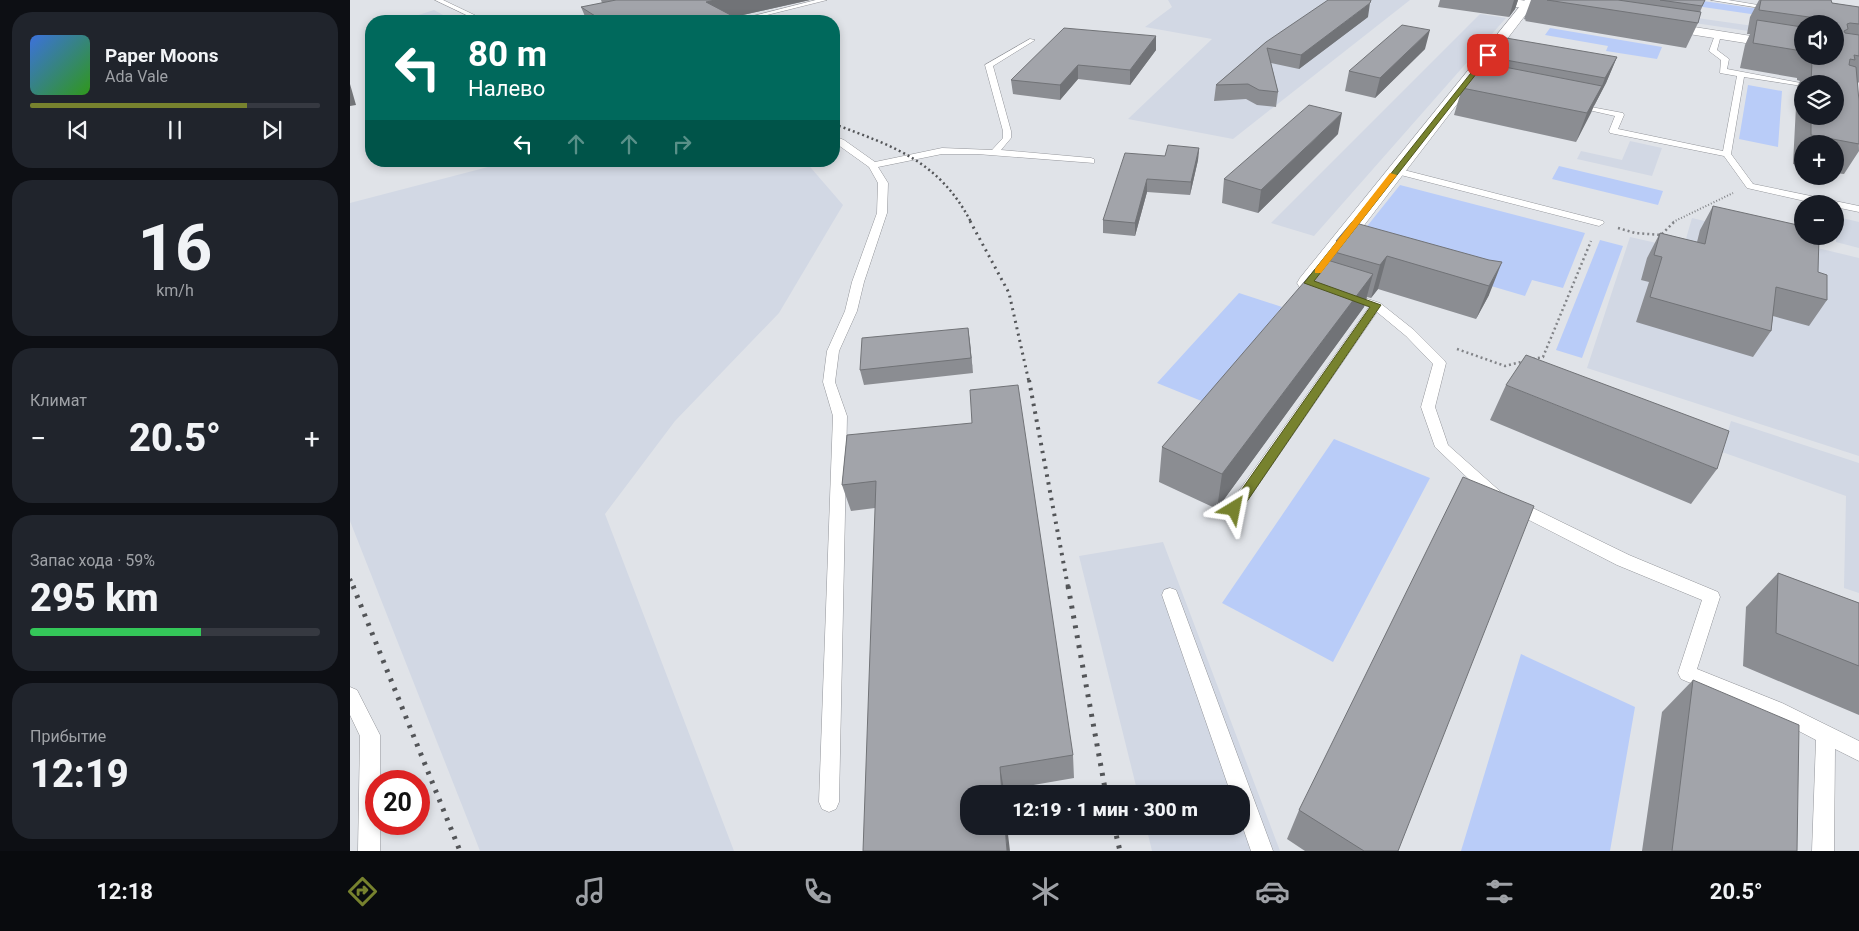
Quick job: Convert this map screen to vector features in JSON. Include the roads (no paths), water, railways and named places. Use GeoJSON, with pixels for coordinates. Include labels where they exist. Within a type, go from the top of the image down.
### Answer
{"type":"FeatureCollection","features":[{"type":"Feature","properties":{"kind":"street"},"geometry":{"type":"LineString","coordinates":[[1497,0],[1529,2],[1576,12]]}},
{"type":"Feature","properties":{"kind":"street"},"geometry":{"type":"LineString","coordinates":[[1308,283],[1342,247],[1396,171],[1469,85],[1529,2]]}},
{"type":"Feature","properties":{"kind":"street"},"geometry":{"type":"LineString","coordinates":[[1642,23],[1794,47]]}},
{"type":"Feature","properties":{"kind":"lane"},"geometry":{"type":"LineString","coordinates":[[438,0],[471,15]]}},
{"type":"Feature","properties":{"kind":"lane"},"geometry":{"type":"LineString","coordinates":[[761,15],[824,0]]}},
{"type":"Feature","properties":{"kind":"lane"},"geometry":{"type":"LineString","coordinates":[[1714,0],[1782,10]]}},
{"type":"Feature","properties":{"kind":"lane"},"geometry":{"type":"LineString","coordinates":[[1718,35],[1713,51],[1725,59],[1723,70],[1794,83]]}},
{"type":"Feature","properties":{"kind":"lane"},"geometry":{"type":"LineString","coordinates":[[995,152],[1007,138],[1007,132],[988,65],[1032,40]]}},
{"type":"Feature","properties":{"kind":"lane"},"geometry":{"type":"LineString","coordinates":[[1727,154],[1741,74]]}},
{"type":"Feature","properties":{"kind":"lane"},"geometry":{"type":"LineString","coordinates":[[1562,104],[1620,116],[1612,131],[1727,154],[1750,186],[1794,195]]}},
{"type":"Feature","properties":{"kind":"lane"},"geometry":{"type":"LineString","coordinates":[[830,802],[840,416],[828,382],[833,351],[851,311],[858,282],[882,213],[883,182],[873,165],[840,142]]}},
{"type":"Feature","properties":{"kind":"lane"},"geometry":{"type":"LineString","coordinates":[[873,165],[942,151],[995,152],[1091,161]]}},
{"type":"Feature","properties":{"kind":"lane"},"geometry":{"type":"LineString","coordinates":[[1396,171],[1599,223]]}},
{"type":"Feature","properties":{"kind":"lane"},"geometry":{"type":"LineString","coordinates":[[1844,206],[1859,209]]}},
{"type":"Feature","properties":{"kind":"lane"},"geometry":{"type":"LineString","coordinates":[[1308,283],[1376,305],[1410,333],[1440,363],[1428,407],[1442,447],[1497,497],[1623,560],[1712,597],[1687,673],[1775,708],[1859,751]]}},
{"type":"Feature","properties":{"kind":"lane"},"geometry":{"type":"LineString","coordinates":[[1234,509],[1376,305]]}},
{"type":"Feature","properties":{"kind":"lane"},"geometry":{"type":"LineString","coordinates":[[1170,595],[1262,851]]}},
{"type":"Feature","properties":{"kind":"lane"},"geometry":{"type":"LineString","coordinates":[[350,696],[370,735],[369,851]]}},
{"type":"Feature","properties":{"kind":"lane"},"geometry":{"type":"LineString","coordinates":[[1823,851],[1826,735]]}},
{"type":"Feature","properties":{"kind":"railway"},"geometry":{"type":"LineString","coordinates":[[840,126],[896,149],[930,170],[945,184],[971,222]]}},
{"type":"Feature","properties":{"kind":"railway"},"geometry":{"type":"LineString","coordinates":[[970,221],[1009,293],[1029,382]]}},
{"type":"Feature","properties":{"kind":"railway"},"geometry":{"type":"LineString","coordinates":[[1029,380],[1068,587]]}},
{"type":"Feature","properties":{"kind":"railway"},"geometry":{"type":"LineString","coordinates":[[350,579],[354,587]]}},
{"type":"Feature","properties":{"kind":"railway"},"geometry":{"type":"LineString","coordinates":[[353,586],[460,851]]}},
{"type":"Feature","properties":{"kind":"railway"},"geometry":{"type":"LineString","coordinates":[[1068,586],[1104,785]]}},
{"type":"Feature","properties":{"kind":"railway"},"geometry":{"type":"LineString","coordinates":[[1116,835],[1120,851]]}}]}
